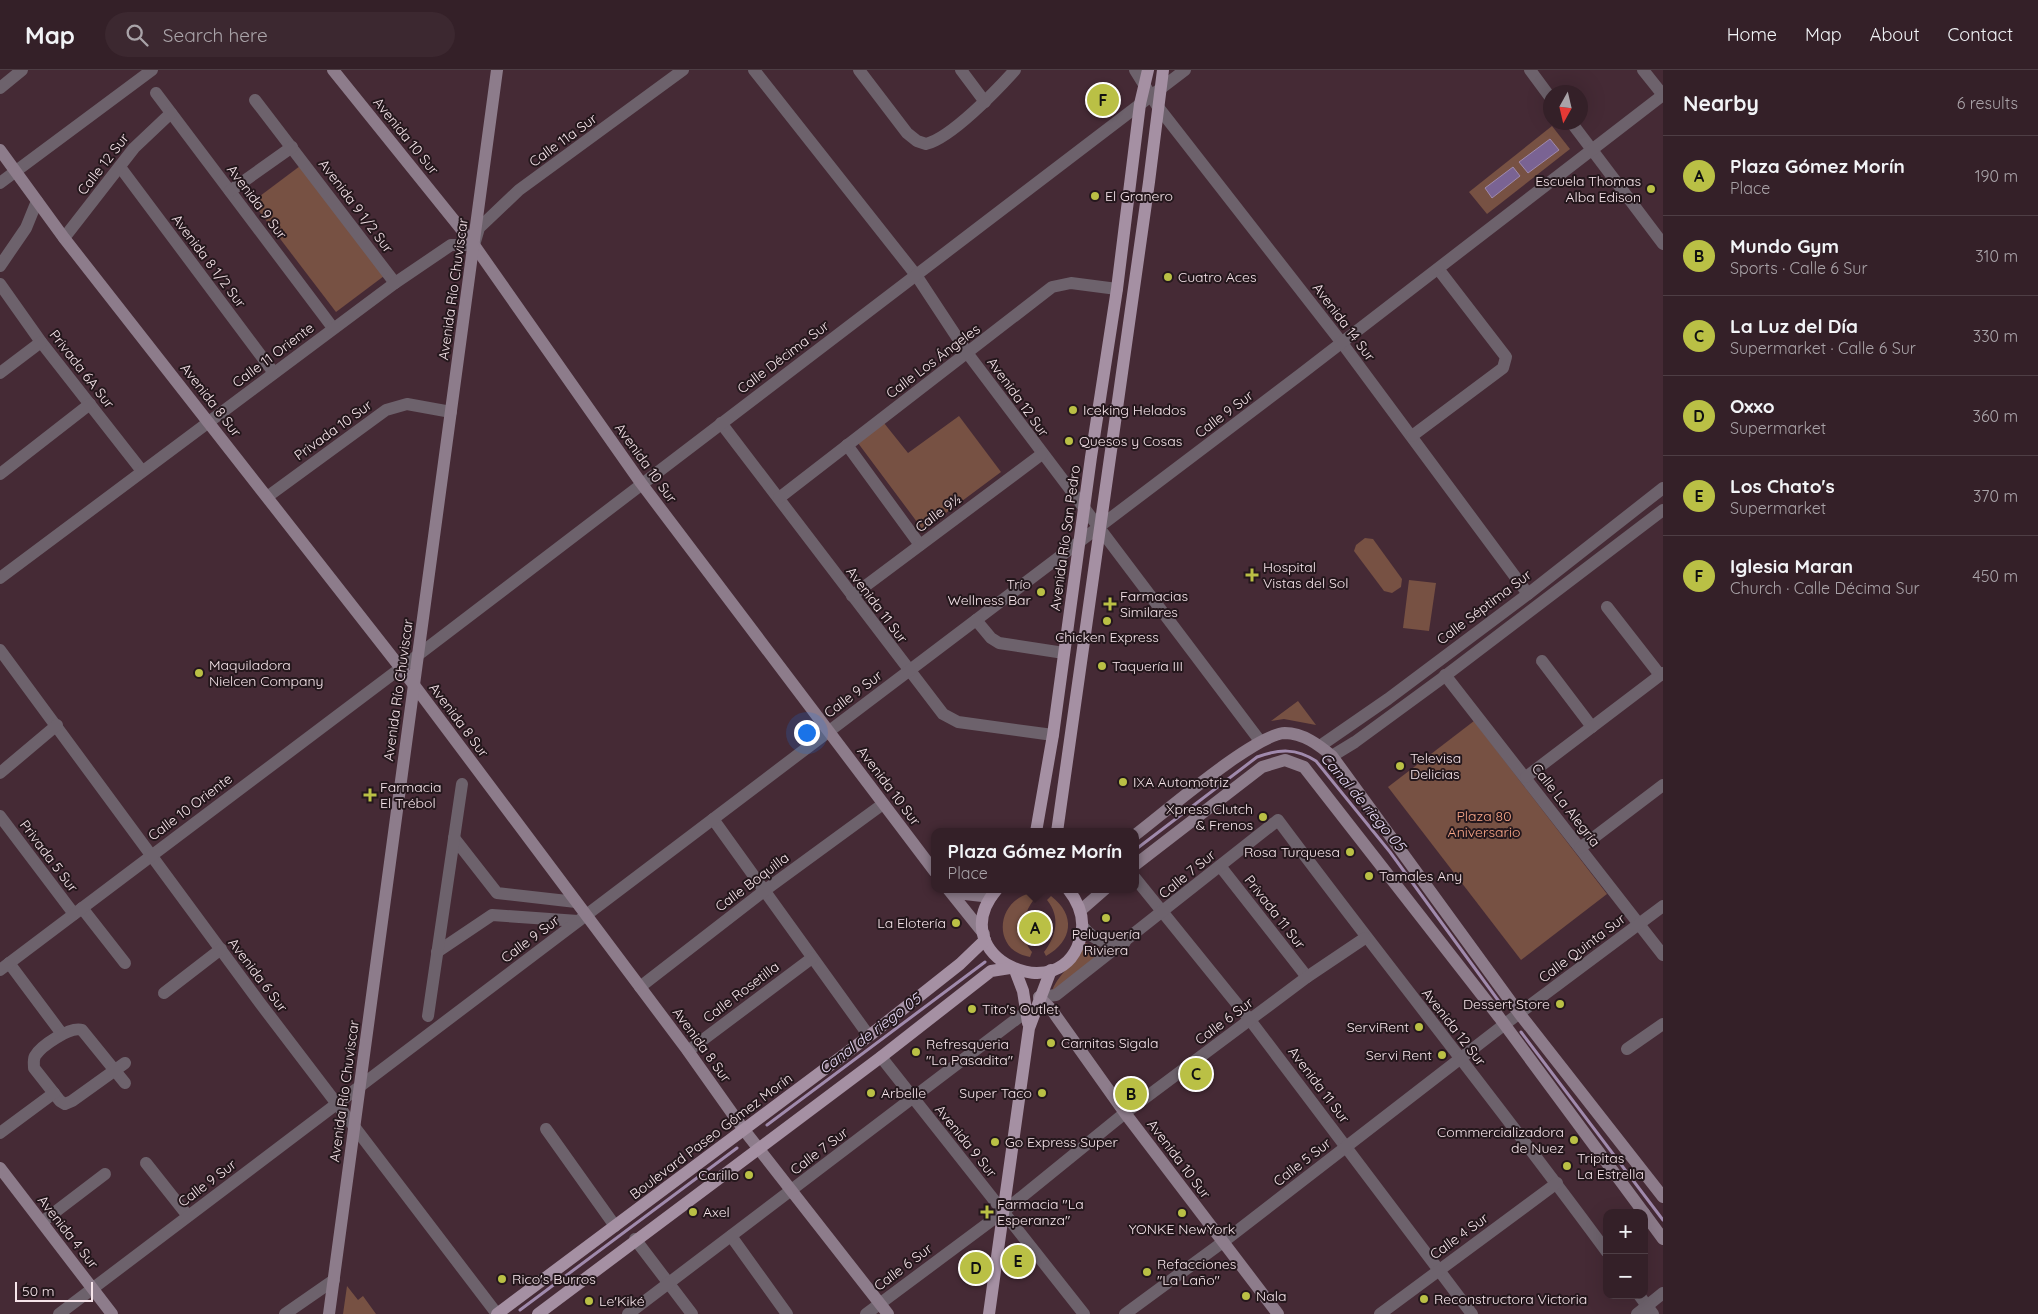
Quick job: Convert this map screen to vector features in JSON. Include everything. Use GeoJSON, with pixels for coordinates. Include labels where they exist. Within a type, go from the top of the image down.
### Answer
{"type":"FeatureCollection","features":[{"type":"Feature","properties":{"kind":"main road","name":"Avenida 10 Sur"},"geometry":{"type":"LineString","coordinates":[[333,70],[474,245],[641,483],[931,867]]}},
{"type":"Feature","properties":{"kind":"main road","name":"Avenida Río Chuviscar"},"geometry":{"type":"LineString","coordinates":[[329,1314],[498,70]]}},
{"type":"Feature","properties":{"kind":"main road","name":"Avenida Río San Pedro"},"geometry":{"type":"LineString","coordinates":[[1148,70],[1154,94]]}},
{"type":"Feature","properties":{"kind":"main road","name":"Avenida Río San Pedro"},"geometry":{"type":"LineString","coordinates":[[1059,828],[1154,94],[1163,70]]}},
{"type":"Feature","properties":{"kind":"main road","name":"Avenida Río San Pedro"},"geometry":{"type":"LineString","coordinates":[[1037,828],[1053,735],[1084,507],[1117,289],[1140,104],[1154,94]]}},
{"type":"Feature","properties":{"kind":"main road","name":"Avenida 8 Sur"},"geometry":{"type":"LineString","coordinates":[[0,150],[64,238],[414,685],[576,902],[582,918],[640,987],[744,1130],[888,1314]]}},
{"type":"Feature","properties":{"kind":"main road"},"geometry":{"type":"LineString","coordinates":[[1139,833],[1260,741],[1273,735],[1285,733],[1296,735],[1320,746],[1332,756],[1519,1013],[1663,1197]]}},
{"type":"Feature","properties":{"kind":"main road"},"geometry":{"type":"LineString","coordinates":[[1139,863],[1262,767],[1275,762],[1296,763],[1304,767],[1321,785],[1505,1024],[1641,1209]]}},
{"type":"Feature","properties":{"kind":"main road"},"geometry":{"type":"LineString","coordinates":[[952,893],[999,961],[1012,969],[1021,983],[1029,1028]]}},
{"type":"Feature","properties":{"kind":"main road"},"geometry":{"type":"LineString","coordinates":[[962,893],[994,893],[984,914],[984,937]]}},
{"type":"Feature","properties":{"kind":"main road"},"geometry":{"type":"LineString","coordinates":[[538,1314],[635,1239],[881,1057],[991,971],[1012,969],[1033,973],[1051,970],[1063,963],[1073,953],[1080,941],[1083,927],[1081,910],[1070,893]]}},
{"type":"Feature","properties":{"kind":"main road"},"geometry":{"type":"LineString","coordinates":[[1081,910],[1100,893]]}},
{"type":"Feature","properties":{"kind":"main road","name":"Boulevard Paseo Gómez Morín"},"geometry":{"type":"LineString","coordinates":[[497,1314],[868,1036],[960,964],[984,937]]}},
{"type":"Feature","properties":{"kind":"main road"},"geometry":{"type":"LineString","coordinates":[[989,1314],[1029,1028],[1039,997],[1051,970]]}},
{"type":"Feature","properties":{"kind":"main road","name":"Avenida 10 Sur"},"geometry":{"type":"LineString","coordinates":[[1039,997],[1050,1008],[1125,1113],[1278,1314]]}},
{"type":"Feature","properties":{"kind":"main road","name":"Avenida 4 Sur"},"geometry":{"type":"LineString","coordinates":[[0,1168],[112,1314]]}},
{"type":"Feature","properties":{"kind":"main road"},"geometry":{"type":"LineString","coordinates":[[1648,1218],[1663,1239]]}},
{"type":"Feature","properties":{"kind":"street"},"geometry":{"type":"LineString","coordinates":[[0,88],[22,70]]}},
{"type":"Feature","properties":{"kind":"street"},"geometry":{"type":"LineString","coordinates":[[0,183],[152,70]]}},
{"type":"Feature","properties":{"kind":"street","name":"Calle 11a Sur"},"geometry":{"type":"LineString","coordinates":[[474,245],[479,228],[520,190],[683,70]]}},
{"type":"Feature","properties":{"kind":"street","name":"Avenida 12 Sur"},"geometry":{"type":"LineString","coordinates":[[754,70],[916,275],[968,354],[1260,741]]}},
{"type":"Feature","properties":{"kind":"street"},"geometry":{"type":"LineString","coordinates":[[859,70],[907,133],[922,143],[932,143],[940,138],[985,102],[1015,70]]}},
{"type":"Feature","properties":{"kind":"street"},"geometry":{"type":"LineString","coordinates":[[960,70],[985,102]]}},
{"type":"Feature","properties":{"kind":"street","name":"Avenida 14 Sur"},"geometry":{"type":"LineString","coordinates":[[1134,70],[1412,436],[1528,594]]}},
{"type":"Feature","properties":{"kind":"street"},"geometry":{"type":"LineString","coordinates":[[1154,94],[1185,70]]}},
{"type":"Feature","properties":{"kind":"street"},"geometry":{"type":"LineString","coordinates":[[1530,70],[1543,88]]}},
{"type":"Feature","properties":{"kind":"street"},"geometry":{"type":"LineString","coordinates":[[1643,70],[1663,95]]}},
{"type":"Feature","properties":{"kind":"street","name":"Avenida 9 Sur"},"geometry":{"type":"LineString","coordinates":[[156,93],[333,328]]}},
{"type":"Feature","properties":{"kind":"street","name":"Calle 9 Sur"},"geometry":{"type":"LineString","coordinates":[[59,1314],[1439,270],[1663,95]]}},
{"type":"Feature","properties":{"kind":"street","name":"Avenida 9 1/2 Sur"},"geometry":{"type":"LineString","coordinates":[[255,100],[395,282]]}},
{"type":"Feature","properties":{"kind":"street","name":"Calle Décima Sur"},"geometry":{"type":"LineString","coordinates":[[399,667],[1140,104]]}},
{"type":"Feature","properties":{"kind":"street","name":"Calle 12 Sur"},"geometry":{"type":"LineString","coordinates":[[64,238],[141,139],[171,113]]}},
{"type":"Feature","properties":{"kind":"street"},"geometry":{"type":"LineString","coordinates":[[1577,130],[1663,244]]}},
{"type":"Feature","properties":{"kind":"street"},"geometry":{"type":"LineString","coordinates":[[230,191],[292,147]]}},
{"type":"Feature","properties":{"kind":"street","name":"Avenida 8 1/2 Sur"},"geometry":{"type":"LineString","coordinates":[[120,167],[274,373]]}},
{"type":"Feature","properties":{"kind":"street"},"geometry":{"type":"LineString","coordinates":[[0,266],[26,228],[37,201]]}},
{"type":"Feature","properties":{"kind":"street","name":"Calle 11 Oriente"},"geometry":{"type":"LineString","coordinates":[[0,578],[395,282],[451,246],[474,245]]}},
{"type":"Feature","properties":{"kind":"street"},"geometry":{"type":"LineString","coordinates":[[1412,436],[1503,368],[1507,361],[1506,357],[1439,270]]}},
{"type":"Feature","properties":{"kind":"street","name":"Calle Los Ángeles"},"geometry":{"type":"LineString","coordinates":[[778,498],[1058,284],[1071,283],[1117,289]]}},
{"type":"Feature","properties":{"kind":"street","name":"Privada 6A Sur"},"geometry":{"type":"LineString","coordinates":[[0,284],[41,342],[142,471]]}},
{"type":"Feature","properties":{"kind":"street"},"geometry":{"type":"LineString","coordinates":[[0,373],[41,342]]}},
{"type":"Feature","properties":{"kind":"street"},"geometry":{"type":"LineString","coordinates":[[0,474],[90,404]]}},
{"type":"Feature","properties":{"kind":"street","name":"Privada 10 Sur"},"geometry":{"type":"LineString","coordinates":[[268,497],[386,410],[407,404],[451,412]]}},
{"type":"Feature","properties":{"kind":"street","name":"Avenida 11 Sur"},"geometry":{"type":"LineString","coordinates":[[721,422],[908,672],[943,714],[952,720],[1053,735]]}},
{"type":"Feature","properties":{"kind":"street"},"geometry":{"type":"LineString","coordinates":[[847,445],[920,544]]}},
{"type":"Feature","properties":{"kind":"street","name":"Calle 9½"},"geometry":{"type":"LineString","coordinates":[[852,596],[1042,454]]}},
{"type":"Feature","properties":{"kind":"street","name":"Calle Séptima Sur"},"geometry":{"type":"LineString","coordinates":[[1320,746],[1381,704],[1528,594],[1663,488]]}},
{"type":"Feature","properties":{"kind":"street"},"geometry":{"type":"LineString","coordinates":[[1332,756],[1355,742],[1663,510]]}},
{"type":"Feature","properties":{"kind":"street"},"geometry":{"type":"LineString","coordinates":[[1526,777],[1662,674],[1607,607]]}},
{"type":"Feature","properties":{"kind":"street"},"geometry":{"type":"LineString","coordinates":[[976,620],[991,638],[999,644],[1064,653]]}},
{"type":"Feature","properties":{"kind":"street","name":"Avenida 6 Sur"},"geometry":{"type":"LineString","coordinates":[[0,650],[57,725],[220,950],[497,1314]]}},
{"type":"Feature","properties":{"kind":"street"},"geometry":{"type":"LineString","coordinates":[[1542,661],[1592,727]]}},
{"type":"Feature","properties":{"kind":"street","name":"Calle 10 Oriente"},"geometry":{"type":"LineString","coordinates":[[4,966],[399,667]]}},
{"type":"Feature","properties":{"kind":"street","name":"Calle La Alegría"},"geometry":{"type":"LineString","coordinates":[[1445,675],[1663,955]]}},
{"type":"Feature","properties":{"kind":"street"},"geometry":{"type":"LineString","coordinates":[[0,773],[57,725]]}},
{"type":"Feature","properties":{"kind":"street"},"geometry":{"type":"LineString","coordinates":[[428,1016],[462,784]]}},
{"type":"Feature","properties":{"kind":"street"},"geometry":{"type":"LineString","coordinates":[[1580,848],[1663,785]]}},
{"type":"Feature","properties":{"kind":"street","name":"Calle Boquilla"},"geometry":{"type":"LineString","coordinates":[[640,987],[764,891],[883,804]]}},
{"type":"Feature","properties":{"kind":"street","name":"Privada 5 Sur"},"geometry":{"type":"LineString","coordinates":[[0,816],[78,911],[125,963]]}},
{"type":"Feature","properties":{"kind":"street"},"geometry":{"type":"LineString","coordinates":[[713,819],[868,1036]]}},
{"type":"Feature","properties":{"kind":"street","name":"Avenida 12 Sur"},"geometry":{"type":"LineString","coordinates":[[1278,820],[1365,938],[1557,1183],[1603,1246]]}},
{"type":"Feature","properties":{"kind":"street","name":"Calle 7 Sur"},"geometry":{"type":"LineString","coordinates":[[1039,997],[1056,995],[1163,913],[1278,820]]}},
{"type":"Feature","properties":{"kind":"street"},"geometry":{"type":"LineString","coordinates":[[454,838],[497,892],[576,902]]}},
{"type":"Feature","properties":{"kind":"street","name":"Privada 11 Sur"},"geometry":{"type":"LineString","coordinates":[[1220,866],[1307,977]]}},
{"type":"Feature","properties":{"kind":"street","name":"Avenida 11 Sur"},"geometry":{"type":"LineString","coordinates":[[1139,883],[1250,1020],[1440,1268],[1472,1314]]}},
{"type":"Feature","properties":{"kind":"street","name":"Calle Quinta Sur"},"geometry":{"type":"LineString","coordinates":[[1519,1013],[1663,906]]}},
{"type":"Feature","properties":{"kind":"street"},"geometry":{"type":"LineString","coordinates":[[437,952],[492,915],[582,918]]}},
{"type":"Feature","properties":{"kind":"street"},"geometry":{"type":"LineString","coordinates":[[1083,927],[1091,937],[1104,943],[1125,942]]}},
{"type":"Feature","properties":{"kind":"street","name":"Calle 6 Sur"},"geometry":{"type":"LineString","coordinates":[[866,1314],[1003,1212],[1125,1113],[1307,977],[1365,938]]}},
{"type":"Feature","properties":{"kind":"street"},"geometry":{"type":"LineString","coordinates":[[164,993],[220,950]]}},
{"type":"Feature","properties":{"kind":"street","name":"Calle Rosetilla"},"geometry":{"type":"LineString","coordinates":[[688,1051],[812,958]]}},
{"type":"Feature","properties":{"kind":"street"},"geometry":{"type":"LineString","coordinates":[[4,966],[62,1034]]}},
{"type":"Feature","properties":{"kind":"street","name":"Calle 7 Sur"},"geometry":{"type":"LineString","coordinates":[[628,1314],[1027,1012]]}},
{"type":"Feature","properties":{"kind":"street","name":"Calle 5 Sur"},"geometry":{"type":"LineString","coordinates":[[1125,1314],[1223,1242],[1519,1013]]}},
{"type":"Feature","properties":{"kind":"street"},"geometry":{"type":"LineString","coordinates":[[1627,1049],[1663,1024]]}},
{"type":"Feature","properties":{"kind":"street"},"geometry":{"type":"LineString","coordinates":[[120,1066],[65,1104],[34,1068],[34,1060],[38,1053],[62,1034],[72,1028],[78,1029],[120,1066],[125,1083]]}},
{"type":"Feature","properties":{"kind":"street","name":"Avenida 9 Sur"},"geometry":{"type":"LineString","coordinates":[[881,1057],[912,1099],[1084,1314]]}},
{"type":"Feature","properties":{"kind":"street"},"geometry":{"type":"LineString","coordinates":[[0,1133],[54,1093]]}},
{"type":"Feature","properties":{"kind":"street"},"geometry":{"type":"LineString","coordinates":[[546,1129],[615,1226]]}},
{"type":"Feature","properties":{"kind":"street"},"geometry":{"type":"LineString","coordinates":[[146,1163],[188,1216]]}},
{"type":"Feature","properties":{"kind":"street"},"geometry":{"type":"LineString","coordinates":[[42,1222],[105,1174]]}},
{"type":"Feature","properties":{"kind":"street","name":"Calle 4 Sur"},"geometry":{"type":"LineString","coordinates":[[1380,1314],[1557,1183]]}},
{"type":"Feature","properties":{"kind":"street"},"geometry":{"type":"LineString","coordinates":[[731,1236],[787,1314]]}},
{"type":"Feature","properties":{"kind":"street"},"geometry":{"type":"LineString","coordinates":[[635,1239],[692,1314]]}},
{"type":"Feature","properties":{"kind":"street"},"geometry":{"type":"LineString","coordinates":[[285,1314],[334,1280]]}},
{"type":"Feature","properties":{"kind":"street"},"geometry":{"type":"LineString","coordinates":[[1641,1299],[1646,1312],[1663,1293]]}},
{"type":"Feature","properties":{"kind":"green space"},"geometry":{"type":"Polygon","coordinates":[[[1547,130],[1555,130],[1570,149],[1487,214],[1469,192],[1547,130]]]}},
{"type":"Feature","properties":{"kind":"green space"},"geometry":{"type":"Polygon","coordinates":[[[300,166],[384,276],[336,312],[252,202],[300,166]]]}},
{"type":"Feature","properties":{"kind":"green space"},"geometry":{"type":"Polygon","coordinates":[[[959,416],[1001,472],[923,530],[858,443],[884,423],[908,453],[959,416]]]}},
{"type":"Feature","properties":{"kind":"green space"},"geometry":{"type":"Polygon","coordinates":[[[1365,538],[1373,539],[1402,579],[1401,587],[1392,593],[1384,591],[1354,551],[1356,545],[1365,538]]]}},
{"type":"Feature","properties":{"kind":"green space"},"geometry":{"type":"Polygon","coordinates":[[[1409,580],[1436,583],[1429,631],[1403,628],[1409,580]]]}},
{"type":"Feature","properties":{"kind":"green space"},"geometry":{"type":"Polygon","coordinates":[[[1298,701],[1316,725],[1284,719],[1271,721],[1298,701]]]}},
{"type":"Feature","properties":{"kind":"green space","name":"Plaza 80 Aniversario"},"geometry":{"type":"Polygon","coordinates":[[[1474,721],[1607,894],[1521,960],[1388,787],[1474,721]]]}},
{"type":"Feature","properties":{"kind":"green space"},"geometry":{"type":"Polygon","coordinates":[[[1031,893],[1036,897],[1025,917],[1023,931],[1032,952],[1030,957],[1018,953],[1009,946],[1004,936],[1003,926],[1005,915],[1010,906],[1019,898],[1031,893]]]}},
{"type":"Feature","properties":{"kind":"green space"},"geometry":{"type":"Polygon","coordinates":[[[1051,896],[1065,911],[1068,919],[1068,928],[1062,943],[1046,956],[1044,952],[1052,940],[1055,927],[1054,913],[1047,900],[1051,896]]]}},
{"type":"Feature","properties":{"kind":"green space"},"geometry":{"type":"Polygon","coordinates":[[[1085,943],[1108,950],[1051,994],[1058,980],[1085,943]]]}},
{"type":"Feature","properties":{"kind":"green space"},"geometry":{"type":"Polygon","coordinates":[[[347,1286],[358,1300],[363,1296],[376,1314],[343,1314],[347,1286]]]}},
{"type":"Feature","properties":{"kind":"shaded area"},"geometry":{"type":"Polygon","coordinates":[[[1550,139],[1559,150],[1528,173],[1519,162],[1550,139]]]}},
{"type":"Feature","properties":{"kind":"shaded area"},"geometry":{"type":"Polygon","coordinates":[[[1513,167],[1520,176],[1492,198],[1485,188],[1513,167]]]}},
{"type":"Feature","properties":{"kind":"waterway","name":"Canal de riego 05"},"geometry":{"type":"LineString","coordinates":[[1139,847],[1257,757],[1280,751],[1294,752],[1309,757],[1316,761],[1390,852],[1503,1007]]}},
{"type":"Feature","properties":{"kind":"waterway","name":"Canal de riego 05"},"geometry":{"type":"LineString","coordinates":[[767,1125],[985,962]]}},
{"type":"Feature","properties":{"kind":"waterway"},"geometry":{"type":"LineString","coordinates":[[1521,1032],[1663,1220]]}},
{"type":"Feature","properties":{"kind":"waterway"},"geometry":{"type":"LineString","coordinates":[[520,1310],[737,1148]]}},
{"type":"Feature","properties":{"kind":"place","name":"Iglesia Maran"},"geometry":{"type":"Point","coordinates":[1103,100]}},
{"type":"Feature","properties":{"kind":"place","name":"Escuela Thomas Alba Edison"},"geometry":{"type":"Point","coordinates":[1651,189]}},
{"type":"Feature","properties":{"kind":"place","name":"El Granero"},"geometry":{"type":"Point","coordinates":[1095,196]}},
{"type":"Feature","properties":{"kind":"place","name":"Cuatro Aces"},"geometry":{"type":"Point","coordinates":[1168,277]}},
{"type":"Feature","properties":{"kind":"place","name":"Iceking Helados"},"geometry":{"type":"Point","coordinates":[1073,410]}},
{"type":"Feature","properties":{"kind":"place","name":"Quesos y Cosas"},"geometry":{"type":"Point","coordinates":[1069,441]}},
{"type":"Feature","properties":{"kind":"place","name":"Hospital Vistas del Sol"},"geometry":{"type":"Point","coordinates":[1252,575]}},
{"type":"Feature","properties":{"kind":"place","name":"Trío Wellness Bar"},"geometry":{"type":"Point","coordinates":[1041,592]}},
{"type":"Feature","properties":{"kind":"place","name":"Farmacias Similares"},"geometry":{"type":"Point","coordinates":[1110,604]}},
{"type":"Feature","properties":{"kind":"place","name":"Chicken Express"},"geometry":{"type":"Point","coordinates":[1107,621]}},
{"type":"Feature","properties":{"kind":"place","name":"Taquería III"},"geometry":{"type":"Point","coordinates":[1102,666]}},
{"type":"Feature","properties":{"kind":"place","name":"Maquiladora Nielcen Company"},"geometry":{"type":"Point","coordinates":[199,673]}},
{"type":"Feature","properties":{"kind":"place","name":"Televisa Delicias"},"geometry":{"type":"Point","coordinates":[1400,766]}},
{"type":"Feature","properties":{"kind":"place","name":"IXA Automotriz"},"geometry":{"type":"Point","coordinates":[1123,782]}},
{"type":"Feature","properties":{"kind":"place","name":"Farmacia El Trébol"},"geometry":{"type":"Point","coordinates":[370,795]}},
{"type":"Feature","properties":{"kind":"place","name":"Xpress Clutch & Frenos"},"geometry":{"type":"Point","coordinates":[1263,817]}},
{"type":"Feature","properties":{"kind":"place","name":"Rosa Turquesa"},"geometry":{"type":"Point","coordinates":[1350,852]}},
{"type":"Feature","properties":{"kind":"place","name":"Tamales Any"},"geometry":{"type":"Point","coordinates":[1369,876]}},
{"type":"Feature","properties":{"kind":"place","name":"Peluquería Riviera"},"geometry":{"type":"Point","coordinates":[1106,918]}},
{"type":"Feature","properties":{"kind":"place","name":"La Elotería"},"geometry":{"type":"Point","coordinates":[956,923]}},
{"type":"Feature","properties":{"kind":"place","name":"Plaza Gómez Morín"},"geometry":{"type":"Point","coordinates":[1035,928]}},
{"type":"Feature","properties":{"kind":"place","name":"Dessert Store"},"geometry":{"type":"Point","coordinates":[1560,1004]}},
{"type":"Feature","properties":{"kind":"place","name":"Tito's Outlet"},"geometry":{"type":"Point","coordinates":[972,1009]}},
{"type":"Feature","properties":{"kind":"place","name":"ServiRent"},"geometry":{"type":"Point","coordinates":[1419,1027]}},
{"type":"Feature","properties":{"kind":"place","name":"Carnitas Sigala"},"geometry":{"type":"Point","coordinates":[1051,1043]}},
{"type":"Feature","properties":{"kind":"place","name":"Refresqueria \"La Pasadita\""},"geometry":{"type":"Point","coordinates":[916,1052]}},
{"type":"Feature","properties":{"kind":"place","name":"Servi Rent"},"geometry":{"type":"Point","coordinates":[1442,1055]}},
{"type":"Feature","properties":{"kind":"place","name":"La Luz del Día"},"geometry":{"type":"Point","coordinates":[1196,1074]}},
{"type":"Feature","properties":{"kind":"place","name":"Arbelle"},"geometry":{"type":"Point","coordinates":[871,1093]}},
{"type":"Feature","properties":{"kind":"place","name":"Super Taco"},"geometry":{"type":"Point","coordinates":[1042,1093]}},
{"type":"Feature","properties":{"kind":"place","name":"Mundo Gym"},"geometry":{"type":"Point","coordinates":[1131,1094]}},
{"type":"Feature","properties":{"kind":"place","name":"Commercializadora de Nuez"},"geometry":{"type":"Point","coordinates":[1574,1140]}},
{"type":"Feature","properties":{"kind":"place","name":"Go Express Super"},"geometry":{"type":"Point","coordinates":[995,1142]}},
{"type":"Feature","properties":{"kind":"place","name":"Tripitas La Estrella"},"geometry":{"type":"Point","coordinates":[1567,1166]}},
{"type":"Feature","properties":{"kind":"place","name":"Carillo"},"geometry":{"type":"Point","coordinates":[749,1175]}},
{"type":"Feature","properties":{"kind":"place","name":"Axel"},"geometry":{"type":"Point","coordinates":[693,1212]}},
{"type":"Feature","properties":{"kind":"place","name":"Farmacia \"La Esperanza\""},"geometry":{"type":"Point","coordinates":[987,1212]}},
{"type":"Feature","properties":{"kind":"place","name":"YONKE NewYork"},"geometry":{"type":"Point","coordinates":[1182,1213]}},
{"type":"Feature","properties":{"kind":"place","name":"Los Chato's"},"geometry":{"type":"Point","coordinates":[1018,1261]}},
{"type":"Feature","properties":{"kind":"place","name":"Oxxo"},"geometry":{"type":"Point","coordinates":[976,1268]}},
{"type":"Feature","properties":{"kind":"place","name":"Refacciones \"La Laño\""},"geometry":{"type":"Point","coordinates":[1147,1272]}},
{"type":"Feature","properties":{"kind":"place","name":"Rico's Burros"},"geometry":{"type":"Point","coordinates":[502,1279]}},
{"type":"Feature","properties":{"kind":"place","name":"Nala"},"geometry":{"type":"Point","coordinates":[1246,1296]}},
{"type":"Feature","properties":{"kind":"place","name":"Reconstructora Victoria"},"geometry":{"type":"Point","coordinates":[1424,1299]}},
{"type":"Feature","properties":{"kind":"place","name":"Le'Kiké"},"geometry":{"type":"Point","coordinates":[589,1301]}}]}
